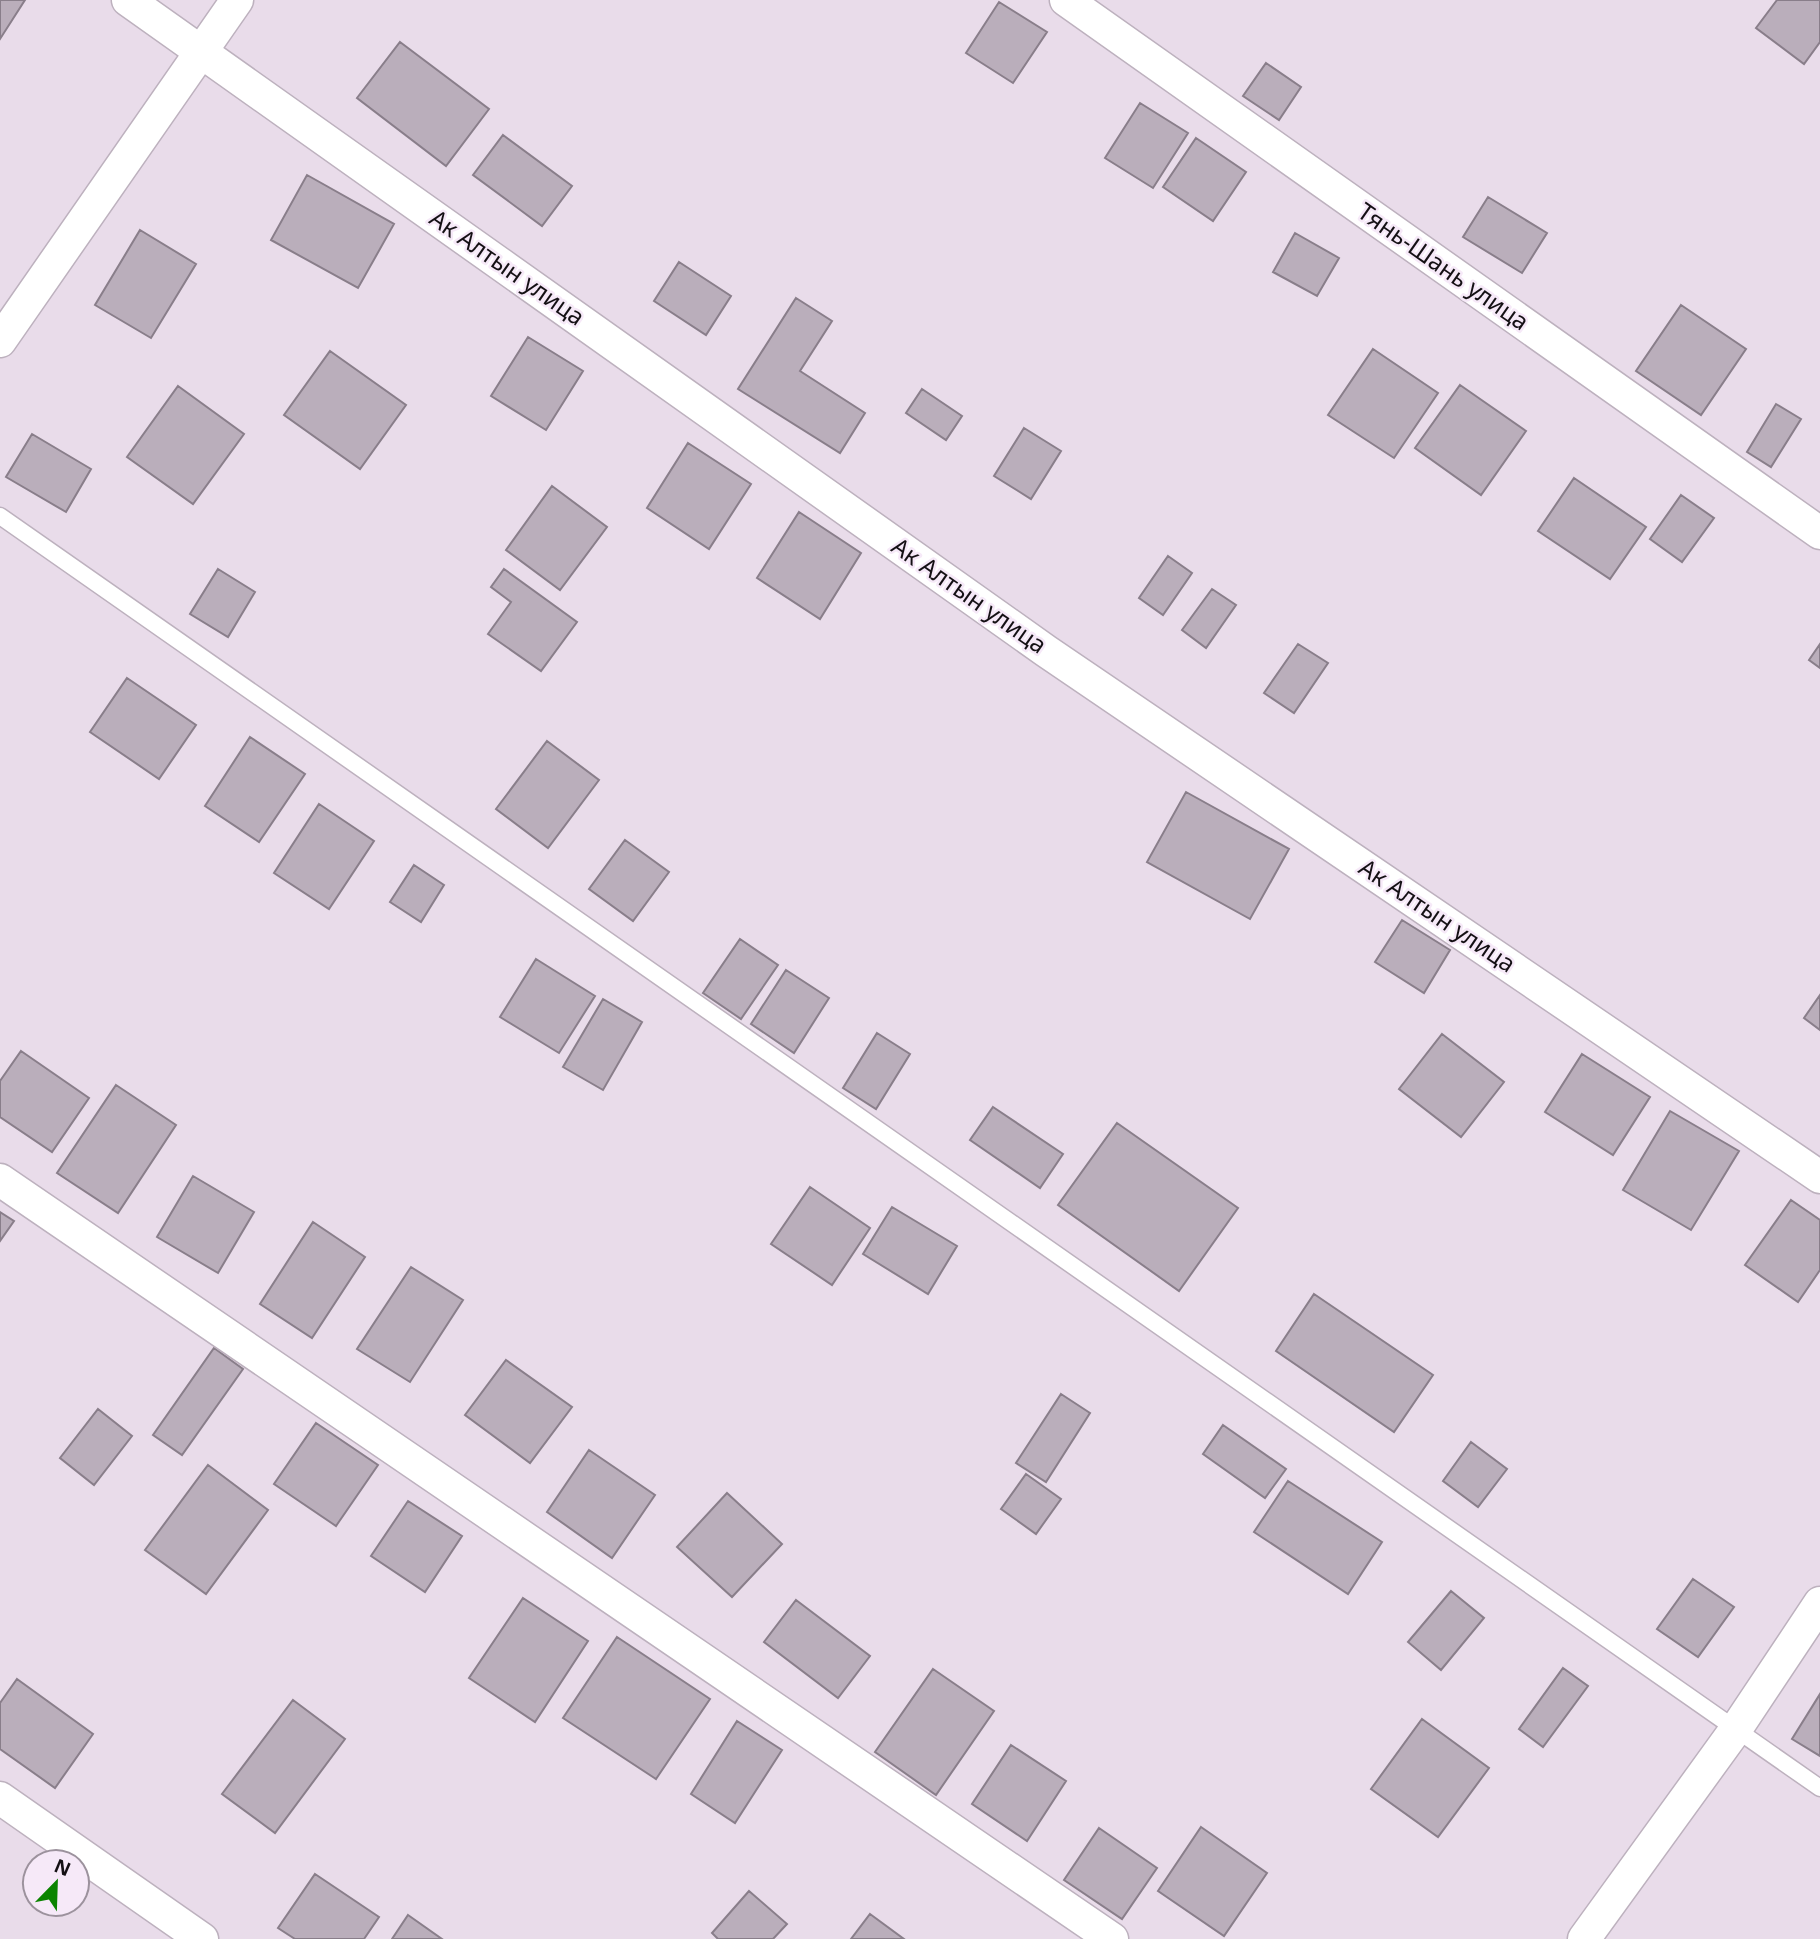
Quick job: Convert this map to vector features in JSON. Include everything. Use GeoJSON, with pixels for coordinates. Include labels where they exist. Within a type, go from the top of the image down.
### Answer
{"type":"FeatureCollection","features":[{"type":"Feature","properties":{"kind":"street","name":"Ак Алтын улица"},"geometry":{"type":"LineString","coordinates":[[128,0],[1046,651],[1820,1177]]}},
{"type":"Feature","properties":{"kind":"street"},"geometry":{"type":"LineString","coordinates":[[0,341],[237,0]]}},
{"type":"Feature","properties":{"kind":"street","name":"Тянь-Шань улица"},"geometry":{"type":"LineString","coordinates":[[1066,0],[1820,533]]}},
{"type":"Feature","properties":{"kind":"street"},"geometry":{"type":"LineString","coordinates":[[0,1180],[1112,1939]]}},
{"type":"Feature","properties":{"kind":"street"},"geometry":{"type":"LineString","coordinates":[[1584,1939],[1736,1730],[1820,1603]]}},
{"type":"Feature","properties":{"kind":"street"},"geometry":{"type":"LineString","coordinates":[[0,1798],[202,1939]]}},
{"type":"Feature","properties":{"kind":"lane"},"geometry":{"type":"LineString","coordinates":[[0,516],[1820,1788]]}},
{"type":"Feature","properties":{"kind":"building"},"geometry":{"type":"Polygon","coordinates":[[[0,0],[25,0],[0,39],[0,0]]]}},
{"type":"Feature","properties":{"kind":"building"},"geometry":{"type":"Polygon","coordinates":[[[1777,0],[1820,0],[1820,42],[1804,64],[1756,28],[1777,0]]]}},
{"type":"Feature","properties":{"kind":"building"},"geometry":{"type":"Polygon","coordinates":[[[999,2],[1047,32],[1013,83],[966,53],[999,2]]]}},
{"type":"Feature","properties":{"kind":"building"},"geometry":{"type":"Polygon","coordinates":[[[400,42],[489,109],[446,166],[357,98],[400,42]]]}},
{"type":"Feature","properties":{"kind":"building"},"geometry":{"type":"Polygon","coordinates":[[[1266,63],[1301,87],[1279,120],[1243,96],[1266,63]]]}},
{"type":"Feature","properties":{"kind":"building"},"geometry":{"type":"Polygon","coordinates":[[[1140,103],[1188,133],[1153,188],[1105,158],[1140,103]]]}},
{"type":"Feature","properties":{"kind":"building"},"geometry":{"type":"Polygon","coordinates":[[[503,135],[572,186],[542,226],[473,175],[503,135]]]}},
{"type":"Feature","properties":{"kind":"building"},"geometry":{"type":"Polygon","coordinates":[[[1196,138],[1246,172],[1213,221],[1163,187],[1196,138]]]}},
{"type":"Feature","properties":{"kind":"building"},"geometry":{"type":"Polygon","coordinates":[[[307,175],[394,224],[358,288],[271,240],[307,175]]]}},
{"type":"Feature","properties":{"kind":"building"},"geometry":{"type":"Polygon","coordinates":[[[1488,197],[1547,233],[1522,273],[1463,237],[1488,197]]]}},
{"type":"Feature","properties":{"kind":"building"},"geometry":{"type":"Polygon","coordinates":[[[140,230],[196,264],[151,338],[95,305],[140,230]]]}},
{"type":"Feature","properties":{"kind":"building"},"geometry":{"type":"Polygon","coordinates":[[[1295,233],[1339,258],[1317,296],[1273,272],[1295,233]]]}},
{"type":"Feature","properties":{"kind":"building"},"geometry":{"type":"Polygon","coordinates":[[[679,262],[731,296],[706,335],[654,301],[679,262]]]}},
{"type":"Feature","properties":{"kind":"building"},"geometry":{"type":"Polygon","coordinates":[[[796,298],[832,321],[800,371],[865,413],[840,453],[738,389],[796,298]]]}},
{"type":"Feature","properties":{"kind":"building"},"geometry":{"type":"Polygon","coordinates":[[[1681,305],[1746,349],[1701,415],[1636,371],[1681,305]]]}},
{"type":"Feature","properties":{"kind":"building"},"geometry":{"type":"Polygon","coordinates":[[[528,337],[583,371],[546,430],[491,396],[528,337]]]}},
{"type":"Feature","properties":{"kind":"building"},"geometry":{"type":"Polygon","coordinates":[[[1373,349],[1438,393],[1394,458],[1328,415],[1373,349]]]}},
{"type":"Feature","properties":{"kind":"building"},"geometry":{"type":"Polygon","coordinates":[[[330,351],[406,405],[360,469],[284,415],[330,351]]]}},
{"type":"Feature","properties":{"kind":"building"},"geometry":{"type":"Polygon","coordinates":[[[1460,385],[1526,431],[1481,495],[1415,448],[1460,385]]]}},
{"type":"Feature","properties":{"kind":"building"},"geometry":{"type":"Polygon","coordinates":[[[178,386],[244,434],[193,504],[127,457],[178,386]]]}},
{"type":"Feature","properties":{"kind":"building"},"geometry":{"type":"Polygon","coordinates":[[[922,389],[962,416],[946,440],[906,413],[922,389]]]}},
{"type":"Feature","properties":{"kind":"building"},"geometry":{"type":"Polygon","coordinates":[[[1776,404],[1801,419],[1771,467],[1747,452],[1776,404]]]}},
{"type":"Feature","properties":{"kind":"building"},"geometry":{"type":"Polygon","coordinates":[[[1024,428],[1061,451],[1031,499],[994,476],[1024,428]]]}},
{"type":"Feature","properties":{"kind":"building"},"geometry":{"type":"Polygon","coordinates":[[[32,434],[91,469],[66,512],[6,477],[32,434]]]}},
{"type":"Feature","properties":{"kind":"building"},"geometry":{"type":"Polygon","coordinates":[[[688,443],[751,484],[709,549],[647,508],[688,443]]]}},
{"type":"Feature","properties":{"kind":"building"},"geometry":{"type":"Polygon","coordinates":[[[1574,478],[1646,527],[1610,579],[1538,531],[1574,478]]]}},
{"type":"Feature","properties":{"kind":"building"},"geometry":{"type":"Polygon","coordinates":[[[552,486],[607,527],[560,590],[506,550],[552,486]]]}},
{"type":"Feature","properties":{"kind":"building"},"geometry":{"type":"Polygon","coordinates":[[[1681,495],[1714,518],[1682,562],[1650,539],[1681,495]]]}},
{"type":"Feature","properties":{"kind":"building"},"geometry":{"type":"Polygon","coordinates":[[[799,512],[861,553],[820,619],[757,578],[799,512]]]}},
{"type":"Feature","properties":{"kind":"building"},"geometry":{"type":"Polygon","coordinates":[[[1168,556],[1192,573],[1163,615],[1139,598],[1168,556]]]}},
{"type":"Feature","properties":{"kind":"building"},"geometry":{"type":"Polygon","coordinates":[[[218,569],[255,592],[228,637],[190,614],[218,569]]]}},
{"type":"Feature","properties":{"kind":"building"},"geometry":{"type":"Polygon","coordinates":[[[504,569],[577,622],[541,671],[488,634],[511,602],[491,587],[504,569]]]}},
{"type":"Feature","properties":{"kind":"building"},"geometry":{"type":"Polygon","coordinates":[[[1212,589],[1236,605],[1206,648],[1182,630],[1212,589]]]}},
{"type":"Feature","properties":{"kind":"building"},"geometry":{"type":"Polygon","coordinates":[[[1298,644],[1328,663],[1294,713],[1264,693],[1298,644]]]}},
{"type":"Feature","properties":{"kind":"building"},"geometry":{"type":"Polygon","coordinates":[[[1820,644],[1820,668],[1809,660],[1820,644]]]}},
{"type":"Feature","properties":{"kind":"building"},"geometry":{"type":"Polygon","coordinates":[[[127,678],[196,725],[159,779],[90,732],[127,678]]]}},
{"type":"Feature","properties":{"kind":"building"},"geometry":{"type":"Polygon","coordinates":[[[250,737],[305,774],[259,842],[205,806],[250,737]]]}},
{"type":"Feature","properties":{"kind":"building"},"geometry":{"type":"Polygon","coordinates":[[[547,741],[599,780],[548,848],[496,809],[547,741]]]}},
{"type":"Feature","properties":{"kind":"building"},"geometry":{"type":"Polygon","coordinates":[[[1186,792],[1289,849],[1250,919],[1147,862],[1186,792]]]}},
{"type":"Feature","properties":{"kind":"building"},"geometry":{"type":"Polygon","coordinates":[[[319,804],[374,841],[329,909],[274,873],[319,804]]]}},
{"type":"Feature","properties":{"kind":"building"},"geometry":{"type":"Polygon","coordinates":[[[625,840],[669,872],[633,921],[589,889],[625,840]]]}},
{"type":"Feature","properties":{"kind":"building"},"geometry":{"type":"Polygon","coordinates":[[[414,865],[444,885],[421,922],[390,902],[414,865]]]}},
{"type":"Feature","properties":{"kind":"building"},"geometry":{"type":"Polygon","coordinates":[[[1402,920],[1450,950],[1424,993],[1375,962],[1402,920]]]}},
{"type":"Feature","properties":{"kind":"building"},"geometry":{"type":"Polygon","coordinates":[[[740,939],[778,965],[741,1019],[703,993],[740,939]]]}},
{"type":"Feature","properties":{"kind":"building"},"geometry":{"type":"Polygon","coordinates":[[[536,959],[595,996],[559,1053],[500,1017],[536,959]]]}},
{"type":"Feature","properties":{"kind":"building"},"geometry":{"type":"Polygon","coordinates":[[[786,970],[829,998],[794,1053],[751,1024],[786,970]]]}},
{"type":"Feature","properties":{"kind":"building"},"geometry":{"type":"Polygon","coordinates":[[[1820,995],[1820,1030],[1804,1018],[1820,995]]]}},
{"type":"Feature","properties":{"kind":"building"},"geometry":{"type":"Polygon","coordinates":[[[603,999],[642,1022],[603,1090],[563,1067],[603,999]]]}},
{"type":"Feature","properties":{"kind":"building"},"geometry":{"type":"Polygon","coordinates":[[[877,1033],[910,1054],[876,1109],[843,1088],[877,1033]]]}},
{"type":"Feature","properties":{"kind":"building"},"geometry":{"type":"Polygon","coordinates":[[[1442,1034],[1504,1082],[1461,1137],[1399,1089],[1442,1034]]]}},
{"type":"Feature","properties":{"kind":"building"},"geometry":{"type":"Polygon","coordinates":[[[21,1051],[89,1098],[52,1152],[0,1117],[0,1081],[21,1051]]]}},
{"type":"Feature","properties":{"kind":"building"},"geometry":{"type":"Polygon","coordinates":[[[1582,1054],[1650,1097],[1613,1155],[1545,1112],[1582,1054]]]}},
{"type":"Feature","properties":{"kind":"building"},"geometry":{"type":"Polygon","coordinates":[[[116,1085],[176,1125],[118,1213],[57,1173],[116,1085]]]}},
{"type":"Feature","properties":{"kind":"building"},"geometry":{"type":"Polygon","coordinates":[[[993,1107],[1063,1154],[1040,1188],[970,1140],[993,1107]]]}},
{"type":"Feature","properties":{"kind":"building"},"geometry":{"type":"Polygon","coordinates":[[[1670,1111],[1739,1151],[1691,1230],[1623,1190],[1670,1111]]]}},
{"type":"Feature","properties":{"kind":"building"},"geometry":{"type":"Polygon","coordinates":[[[1117,1123],[1238,1208],[1179,1291],[1058,1205],[1117,1123]]]}},
{"type":"Feature","properties":{"kind":"building"},"geometry":{"type":"Polygon","coordinates":[[[193,1176],[254,1212],[218,1273],[157,1237],[193,1176]]]}},
{"type":"Feature","properties":{"kind":"building"},"geometry":{"type":"Polygon","coordinates":[[[810,1187],[870,1228],[832,1285],[771,1244],[810,1187]]]}},
{"type":"Feature","properties":{"kind":"building"},"geometry":{"type":"Polygon","coordinates":[[[1791,1200],[1820,1220],[1820,1270],[1798,1302],[1745,1265],[1791,1200]]]}},
{"type":"Feature","properties":{"kind":"building"},"geometry":{"type":"Polygon","coordinates":[[[892,1207],[957,1246],[928,1294],[863,1254],[892,1207]]]}},
{"type":"Feature","properties":{"kind":"building"},"geometry":{"type":"Polygon","coordinates":[[[0,1212],[14,1221],[0,1241],[0,1212]]]}},
{"type":"Feature","properties":{"kind":"building"},"geometry":{"type":"Polygon","coordinates":[[[313,1222],[365,1257],[312,1338],[260,1304],[313,1222]]]}},
{"type":"Feature","properties":{"kind":"building"},"geometry":{"type":"Polygon","coordinates":[[[411,1267],[463,1300],[410,1382],[357,1349],[411,1267]]]}},
{"type":"Feature","properties":{"kind":"building"},"geometry":{"type":"Polygon","coordinates":[[[1314,1294],[1433,1375],[1394,1432],[1276,1351],[1314,1294]]]}},
{"type":"Feature","properties":{"kind":"building"},"geometry":{"type":"Polygon","coordinates":[[[214,1348],[243,1369],[182,1455],[153,1435],[214,1348]]]}},
{"type":"Feature","properties":{"kind":"building"},"geometry":{"type":"Polygon","coordinates":[[[506,1360],[572,1407],[530,1463],[465,1415],[506,1360]]]}},
{"type":"Feature","properties":{"kind":"building"},"geometry":{"type":"Polygon","coordinates":[[[1061,1394],[1090,1413],[1046,1482],[1016,1463],[1061,1394]]]}},
{"type":"Feature","properties":{"kind":"building"},"geometry":{"type":"Polygon","coordinates":[[[98,1409],[132,1436],[94,1485],[60,1458],[98,1409]]]}},
{"type":"Feature","properties":{"kind":"building"},"geometry":{"type":"Polygon","coordinates":[[[316,1423],[378,1465],[336,1526],[274,1484],[316,1423]]]}},
{"type":"Feature","properties":{"kind":"building"},"geometry":{"type":"Polygon","coordinates":[[[1223,1425],[1286,1469],[1265,1498],[1203,1454],[1223,1425]]]}},
{"type":"Feature","properties":{"kind":"building"},"geometry":{"type":"Polygon","coordinates":[[[1471,1442],[1507,1469],[1478,1507],[1443,1481],[1471,1442]]]}},
{"type":"Feature","properties":{"kind":"building"},"geometry":{"type":"Polygon","coordinates":[[[589,1450],[655,1495],[612,1558],[547,1512],[589,1450]]]}},
{"type":"Feature","properties":{"kind":"building"},"geometry":{"type":"Polygon","coordinates":[[[208,1465],[268,1510],[206,1594],[145,1550],[208,1465]]]}},
{"type":"Feature","properties":{"kind":"building"},"geometry":{"type":"Polygon","coordinates":[[[1026,1474],[1061,1499],[1036,1534],[1001,1509],[1026,1474]]]}},
{"type":"Feature","properties":{"kind":"building"},"geometry":{"type":"Polygon","coordinates":[[[1288,1481],[1382,1542],[1348,1594],[1254,1532],[1288,1481]]]}},
{"type":"Feature","properties":{"kind":"building"},"geometry":{"type":"Polygon","coordinates":[[[727,1493],[782,1544],[732,1597],[677,1547],[727,1493]]]}},
{"type":"Feature","properties":{"kind":"building"},"geometry":{"type":"Polygon","coordinates":[[[408,1501],[462,1536],[425,1592],[371,1556],[408,1501]]]}},
{"type":"Feature","properties":{"kind":"building"},"geometry":{"type":"Polygon","coordinates":[[[1693,1579],[1734,1607],[1698,1657],[1657,1629],[1693,1579]]]}},
{"type":"Feature","properties":{"kind":"building"},"geometry":{"type":"Polygon","coordinates":[[[1451,1591],[1484,1618],[1441,1670],[1408,1642],[1451,1591]]]}},
{"type":"Feature","properties":{"kind":"building"},"geometry":{"type":"Polygon","coordinates":[[[523,1598],[588,1641],[535,1722],[469,1678],[523,1598]]]}},
{"type":"Feature","properties":{"kind":"building"},"geometry":{"type":"Polygon","coordinates":[[[796,1600],[870,1656],[838,1698],[764,1642],[796,1600]]]}},
{"type":"Feature","properties":{"kind":"building"},"geometry":{"type":"Polygon","coordinates":[[[617,1637],[710,1699],[656,1779],[563,1718],[617,1637]]]}},
{"type":"Feature","properties":{"kind":"building"},"geometry":{"type":"Polygon","coordinates":[[[1563,1668],[1588,1686],[1543,1747],[1519,1729],[1563,1668]]]}},
{"type":"Feature","properties":{"kind":"building"},"geometry":{"type":"Polygon","coordinates":[[[933,1669],[994,1711],[936,1795],[875,1752],[933,1669]]]}},
{"type":"Feature","properties":{"kind":"building"},"geometry":{"type":"Polygon","coordinates":[[[17,1679],[93,1734],[55,1788],[0,1749],[0,1703],[17,1679]]]}},
{"type":"Feature","properties":{"kind":"building"},"geometry":{"type":"Polygon","coordinates":[[[1820,1694],[1820,1756],[1792,1739],[1820,1694]]]}},
{"type":"Feature","properties":{"kind":"building"},"geometry":{"type":"Polygon","coordinates":[[[293,1700],[345,1739],[275,1833],[222,1794],[293,1700]]]}},
{"type":"Feature","properties":{"kind":"building"},"geometry":{"type":"Polygon","coordinates":[[[1422,1719],[1489,1768],[1438,1837],[1371,1789],[1422,1719]]]}},
{"type":"Feature","properties":{"kind":"building"},"geometry":{"type":"Polygon","coordinates":[[[737,1721],[782,1750],[735,1823],[691,1794],[737,1721]]]}},
{"type":"Feature","properties":{"kind":"building"},"geometry":{"type":"Polygon","coordinates":[[[1011,1745],[1066,1781],[1027,1841],[972,1804],[1011,1745]]]}},
{"type":"Feature","properties":{"kind":"building"},"geometry":{"type":"Polygon","coordinates":[[[1201,1827],[1267,1873],[1224,1936],[1158,1891],[1201,1827]]]}},
{"type":"Feature","properties":{"kind":"building"},"geometry":{"type":"Polygon","coordinates":[[[1099,1828],[1157,1868],[1122,1919],[1064,1880],[1099,1828]]]}},
{"type":"Feature","properties":{"kind":"building"},"geometry":{"type":"Polygon","coordinates":[[[315,1874],[379,1917],[364,1939],[295,1939],[278,1928],[315,1874]]]}},
{"type":"Feature","properties":{"kind":"building"},"geometry":{"type":"Polygon","coordinates":[[[749,1891],[787,1924],[773,1939],[718,1939],[712,1933],[749,1891]]]}},
{"type":"Feature","properties":{"kind":"building"},"geometry":{"type":"Polygon","coordinates":[[[870,1914],[904,1939],[851,1939],[870,1914]]]}},
{"type":"Feature","properties":{"kind":"building"},"geometry":{"type":"Polygon","coordinates":[[[408,1915],[442,1939],[392,1939],[408,1915]]]}}]}
